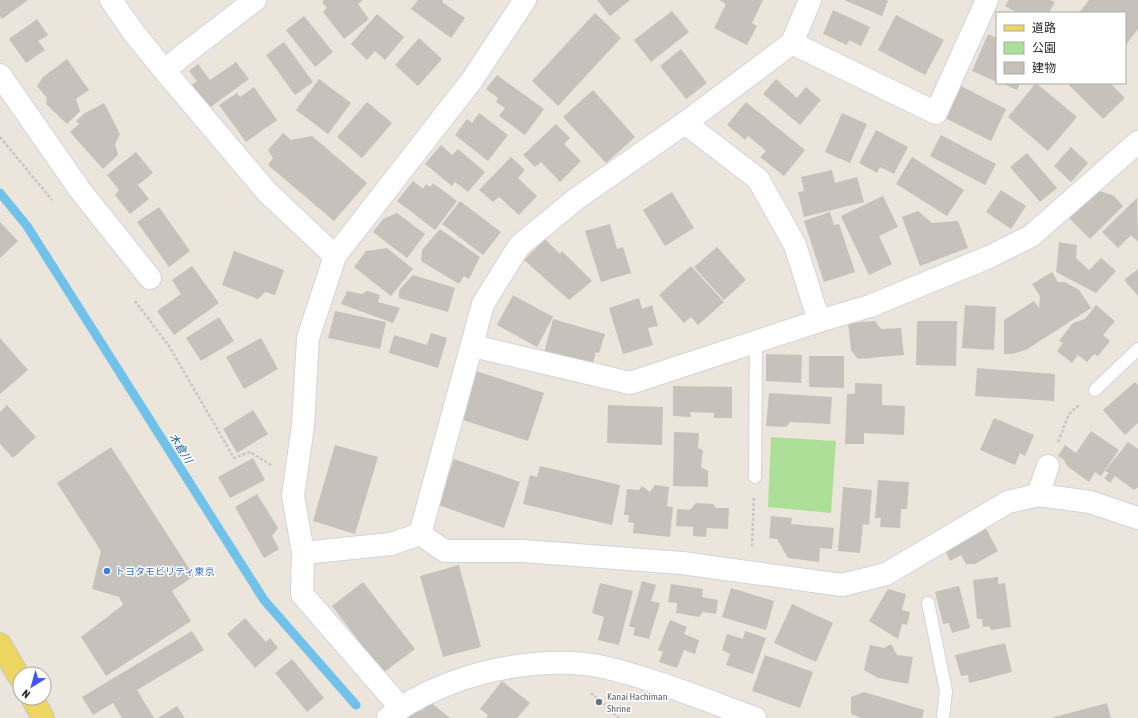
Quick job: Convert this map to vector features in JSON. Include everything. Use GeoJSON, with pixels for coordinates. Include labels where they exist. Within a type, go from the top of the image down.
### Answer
{"type":"FeatureCollection","features":[{"type":"Feature","properties":{"kind":"main road"},"geometry":{"type":"LineString","coordinates":[[0,644],[13,666]]}},
{"type":"Feature","properties":{"kind":"main road"},"geometry":{"type":"LineString","coordinates":[[36,706],[43,718]]}},
{"type":"Feature","properties":{"kind":"street"},"geometry":{"type":"LineString","coordinates":[[111,0],[134,33],[164,70],[267,192],[335,256]]}},
{"type":"Feature","properties":{"kind":"street"},"geometry":{"type":"LineString","coordinates":[[164,70],[254,0]]}},
{"type":"Feature","properties":{"kind":"street"},"geometry":{"type":"LineString","coordinates":[[525,0],[472,80],[335,256],[308,338],[303,426],[293,495],[303,553],[302,594],[394,713],[430,692],[468,676],[508,667],[557,663],[601,667],[653,681],[755,718]]}},
{"type":"Feature","properties":{"kind":"street"},"geometry":{"type":"LineString","coordinates":[[420,534],[473,346],[483,304],[518,246],[576,199],[685,123],[792,43],[810,0]]}},
{"type":"Feature","properties":{"kind":"street"},"geometry":{"type":"LineString","coordinates":[[792,43],[936,113],[987,0]]}},
{"type":"Feature","properties":{"kind":"street"},"geometry":{"type":"LineString","coordinates":[[0,75],[80,190],[150,278]]}},
{"type":"Feature","properties":{"kind":"street"},"geometry":{"type":"LineString","coordinates":[[685,123],[758,179],[795,245],[819,321]]}},
{"type":"Feature","properties":{"kind":"street"},"geometry":{"type":"LineString","coordinates":[[473,346],[630,383],[819,321],[870,306],[989,257],[1031,236],[1138,142]]}},
{"type":"Feature","properties":{"kind":"street"},"geometry":{"type":"LineString","coordinates":[[1038,495],[1048,466]]}},
{"type":"Feature","properties":{"kind":"street"},"geometry":{"type":"LineString","coordinates":[[420,534],[445,551],[523,551],[682,563],[842,585],[886,574],[1008,502],[1038,495],[1090,502],[1138,518]]}},
{"type":"Feature","properties":{"kind":"street"},"geometry":{"type":"LineString","coordinates":[[303,553],[392,544],[420,534]]}},
{"type":"Feature","properties":{"kind":"lane"},"geometry":{"type":"LineString","coordinates":[[755,477],[756,342]]}},
{"type":"Feature","properties":{"kind":"lane"},"geometry":{"type":"LineString","coordinates":[[1095,390],[1138,349]]}},
{"type":"Feature","properties":{"kind":"lane"},"geometry":{"type":"LineString","coordinates":[[928,603],[946,691],[943,718]]}},
{"type":"Feature","properties":{"kind":"path"},"geometry":{"type":"LineString","coordinates":[[0,137],[54,202]]}},
{"type":"Feature","properties":{"kind":"path"},"geometry":{"type":"LineString","coordinates":[[131,296],[168,346],[234,458],[250,452],[295,480]]}},
{"type":"Feature","properties":{"kind":"path"},"geometry":{"type":"LineString","coordinates":[[1048,466],[1069,414],[1095,390]]}},
{"type":"Feature","properties":{"kind":"path"},"geometry":{"type":"LineString","coordinates":[[752,572],[755,477]]}},
{"type":"Feature","properties":{"kind":"green space"},"geometry":{"type":"Polygon","coordinates":[[[771,437],[836,441],[831,513],[768,507],[771,437]]]}},
{"type":"Feature","properties":{"kind":"building"},"geometry":{"type":"Polygon","coordinates":[[[0,0],[28,0],[2,19],[0,16],[0,0]]]}},
{"type":"Feature","properties":{"kind":"building"},"geometry":{"type":"Polygon","coordinates":[[[324,0],[363,0],[358,4],[369,19],[344,39],[323,12],[327,8],[322,2],[324,0]]]}},
{"type":"Feature","properties":{"kind":"building"},"geometry":{"type":"Polygon","coordinates":[[[418,0],[443,0],[442,2],[465,18],[451,38],[411,9],[418,0]]]}},
{"type":"Feature","properties":{"kind":"building"},"geometry":{"type":"Polygon","coordinates":[[[597,0],[630,0],[610,16],[597,0]]]}},
{"type":"Feature","properties":{"kind":"building"},"geometry":{"type":"Polygon","coordinates":[[[719,0],[763,0],[752,23],[757,26],[747,45],[714,28],[726,4],[719,0]]]}},
{"type":"Feature","properties":{"kind":"building"},"geometry":{"type":"Polygon","coordinates":[[[844,0],[886,0],[888,1],[882,16],[844,0]]]}},
{"type":"Feature","properties":{"kind":"building"},"geometry":{"type":"Polygon","coordinates":[[[1009,0],[1050,0],[1055,2],[1050,12],[1016,12],[1005,6],[1009,0]]]}},
{"type":"Feature","properties":{"kind":"building"},"geometry":{"type":"Polygon","coordinates":[[[1089,0],[1138,0],[1138,29],[1126,45],[1126,12],[1080,12],[1089,0]]]}},
{"type":"Feature","properties":{"kind":"building"},"geometry":{"type":"Polygon","coordinates":[[[833,10],[870,27],[861,46],[849,40],[847,45],[823,34],[833,10]]]}},
{"type":"Feature","properties":{"kind":"building"},"geometry":{"type":"Polygon","coordinates":[[[672,11],[689,32],[651,62],[634,40],[672,11]]]}},
{"type":"Feature","properties":{"kind":"building"},"geometry":{"type":"Polygon","coordinates":[[[595,13],[621,38],[558,106],[532,81],[595,13]]]}},
{"type":"Feature","properties":{"kind":"building"},"geometry":{"type":"Polygon","coordinates":[[[377,14],[404,37],[385,60],[375,51],[367,60],[351,44],[377,14]]]}},
{"type":"Feature","properties":{"kind":"building"},"geometry":{"type":"Polygon","coordinates":[[[896,15],[944,40],[925,75],[878,50],[896,15]]]}},
{"type":"Feature","properties":{"kind":"building"},"geometry":{"type":"Polygon","coordinates":[[[304,16],[333,52],[315,67],[286,30],[304,16]]]}},
{"type":"Feature","properties":{"kind":"building"},"geometry":{"type":"Polygon","coordinates":[[[37,19],[48,35],[38,41],[45,50],[26,63],[9,39],[37,19]]]}},
{"type":"Feature","properties":{"kind":"building"},"geometry":{"type":"Polygon","coordinates":[[[988,34],[996,38],[996,82],[972,71],[988,34]]]}},
{"type":"Feature","properties":{"kind":"building"},"geometry":{"type":"Polygon","coordinates":[[[419,38],[442,59],[418,86],[395,65],[419,38]]]}},
{"type":"Feature","properties":{"kind":"building"},"geometry":{"type":"Polygon","coordinates":[[[284,42],[313,82],[295,95],[266,55],[284,42]]]}},
{"type":"Feature","properties":{"kind":"building"},"geometry":{"type":"Polygon","coordinates":[[[681,49],[707,83],[686,99],[660,66],[681,49]]]}},
{"type":"Feature","properties":{"kind":"building"},"geometry":{"type":"Polygon","coordinates":[[[67,59],[89,90],[76,99],[80,111],[67,124],[46,104],[47,98],[37,86],[43,77],[67,59]]]}},
{"type":"Feature","properties":{"kind":"building"},"geometry":{"type":"Polygon","coordinates":[[[236,62],[249,79],[208,109],[190,86],[197,81],[189,71],[198,64],[210,80],[236,62]]]}},
{"type":"Feature","properties":{"kind":"building"},"geometry":{"type":"Polygon","coordinates":[[[497,75],[544,109],[525,135],[499,116],[505,108],[496,102],[498,98],[486,89],[497,75]]]}},
{"type":"Feature","properties":{"kind":"building"},"geometry":{"type":"Polygon","coordinates":[[[319,79],[351,103],[328,134],[296,110],[319,79]]]}},
{"type":"Feature","properties":{"kind":"building"},"geometry":{"type":"Polygon","coordinates":[[[776,79],[797,98],[806,87],[821,100],[800,125],[763,94],[776,79]]]}},
{"type":"Feature","properties":{"kind":"building"},"geometry":{"type":"Polygon","coordinates":[[[1003,84],[1020,84],[1017,90],[1003,84]]]}},
{"type":"Feature","properties":{"kind":"building"},"geometry":{"type":"Polygon","coordinates":[[[1035,84],[1037,84],[1077,117],[1048,151],[1008,117],[1035,84]]]}},
{"type":"Feature","properties":{"kind":"building"},"geometry":{"type":"Polygon","coordinates":[[[1068,84],[1111,84],[1125,98],[1103,119],[1068,84]]]}},
{"type":"Feature","properties":{"kind":"building"},"geometry":{"type":"Polygon","coordinates":[[[961,86],[1006,109],[991,141],[945,118],[961,86]]]}},
{"type":"Feature","properties":{"kind":"building"},"geometry":{"type":"Polygon","coordinates":[[[254,87],[277,120],[246,142],[219,105],[237,93],[240,97],[254,87]]]}},
{"type":"Feature","properties":{"kind":"building"},"geometry":{"type":"Polygon","coordinates":[[[593,90],[635,137],[606,163],[563,117],[593,90]]]}},
{"type":"Feature","properties":{"kind":"building"},"geometry":{"type":"Polygon","coordinates":[[[367,102],[392,123],[362,158],[337,137],[367,102]]]}},
{"type":"Feature","properties":{"kind":"building"},"geometry":{"type":"Polygon","coordinates":[[[746,102],[805,150],[784,176],[760,157],[766,151],[748,136],[745,140],[727,125],[746,102]]]}},
{"type":"Feature","properties":{"kind":"building"},"geometry":{"type":"Polygon","coordinates":[[[104,103],[120,134],[115,144],[118,155],[103,169],[70,132],[79,124],[76,121],[85,113],[104,103]]]}},
{"type":"Feature","properties":{"kind":"building"},"geometry":{"type":"Polygon","coordinates":[[[479,113],[508,135],[488,161],[455,135],[467,119],[472,123],[479,113]]]}},
{"type":"Feature","properties":{"kind":"building"},"geometry":{"type":"Polygon","coordinates":[[[842,113],[867,124],[850,163],[825,152],[842,113]]]}},
{"type":"Feature","properties":{"kind":"building"},"geometry":{"type":"Polygon","coordinates":[[[556,124],[570,138],[564,144],[581,161],[560,182],[541,162],[535,167],[523,155],[556,124]]]}},
{"type":"Feature","properties":{"kind":"building"},"geometry":{"type":"Polygon","coordinates":[[[876,130],[908,147],[894,174],[880,167],[877,173],[859,163],[876,130]]]}},
{"type":"Feature","properties":{"kind":"building"},"geometry":{"type":"Polygon","coordinates":[[[283,133],[291,140],[312,136],[367,183],[334,221],[268,165],[273,158],[268,150],[283,133]]]}},
{"type":"Feature","properties":{"kind":"building"},"geometry":{"type":"Polygon","coordinates":[[[941,135],[996,164],[985,185],[930,156],[941,135]]]}},
{"type":"Feature","properties":{"kind":"building"},"geometry":{"type":"Polygon","coordinates":[[[441,145],[452,155],[458,149],[485,172],[468,192],[455,182],[452,186],[425,164],[441,145]]]}},
{"type":"Feature","properties":{"kind":"building"},"geometry":{"type":"Polygon","coordinates":[[[1071,147],[1088,163],[1071,182],[1054,166],[1071,147]]]}},
{"type":"Feature","properties":{"kind":"building"},"geometry":{"type":"Polygon","coordinates":[[[136,152],[153,173],[138,185],[149,199],[130,214],[115,195],[119,190],[107,175],[136,152]]]}},
{"type":"Feature","properties":{"kind":"building"},"geometry":{"type":"Polygon","coordinates":[[[1027,153],[1057,188],[1040,202],[1010,167],[1027,153]]]}},
{"type":"Feature","properties":{"kind":"building"},"geometry":{"type":"Polygon","coordinates":[[[511,157],[525,170],[518,178],[537,196],[519,215],[499,197],[493,202],[479,190],[511,157]]]}},
{"type":"Feature","properties":{"kind":"building"},"geometry":{"type":"Polygon","coordinates":[[[912,157],[964,190],[947,216],[896,184],[912,157]]]}},
{"type":"Feature","properties":{"kind":"building"},"geometry":{"type":"Polygon","coordinates":[[[832,170],[835,183],[857,177],[864,202],[804,217],[798,192],[804,191],[801,177],[832,170]]]}},
{"type":"Feature","properties":{"kind":"building"},"geometry":{"type":"Polygon","coordinates":[[[413,181],[423,189],[426,184],[430,187],[433,183],[457,201],[435,230],[397,201],[413,181]]]}},
{"type":"Feature","properties":{"kind":"building"},"geometry":{"type":"Polygon","coordinates":[[[1001,190],[1026,206],[1011,229],[986,212],[1001,190]]]}},
{"type":"Feature","properties":{"kind":"building"},"geometry":{"type":"Polygon","coordinates":[[[1097,190],[1114,196],[1123,206],[1090,239],[1069,218],[1097,190]]]}},
{"type":"Feature","properties":{"kind":"building"},"geometry":{"type":"Polygon","coordinates":[[[672,192],[694,228],[665,246],[643,210],[672,192]]]}},
{"type":"Feature","properties":{"kind":"building"},"geometry":{"type":"Polygon","coordinates":[[[883,196],[898,227],[879,236],[892,264],[869,275],[841,216],[883,196]]]}},
{"type":"Feature","properties":{"kind":"building"},"geometry":{"type":"Polygon","coordinates":[[[1137,198],[1138,242],[1131,235],[1118,248],[1102,232],[1137,198]]]}},
{"type":"Feature","properties":{"kind":"building"},"geometry":{"type":"Polygon","coordinates":[[[460,201],[501,232],[483,255],[442,224],[460,201]]]}},
{"type":"Feature","properties":{"kind":"building"},"geometry":{"type":"Polygon","coordinates":[[[159,207],[190,251],[169,267],[137,222],[159,207]]]}},
{"type":"Feature","properties":{"kind":"building"},"geometry":{"type":"Polygon","coordinates":[[[918,211],[932,223],[958,221],[968,248],[920,266],[902,217],[918,211]]]}},
{"type":"Feature","properties":{"kind":"building"},"geometry":{"type":"Polygon","coordinates":[[[830,212],[834,225],[839,224],[855,272],[824,282],[804,221],[830,212]]]}},
{"type":"Feature","properties":{"kind":"building"},"geometry":{"type":"Polygon","coordinates":[[[397,213],[425,234],[407,258],[373,232],[383,219],[397,213]]]}},
{"type":"Feature","properties":{"kind":"building"},"geometry":{"type":"Polygon","coordinates":[[[0,222],[18,241],[0,258],[0,222]]]}},
{"type":"Feature","properties":{"kind":"building"},"geometry":{"type":"Polygon","coordinates":[[[610,224],[617,249],[623,247],[631,273],[601,282],[585,231],[610,224]]]}},
{"type":"Feature","properties":{"kind":"building"},"geometry":{"type":"Polygon","coordinates":[[[440,229],[480,257],[469,279],[464,276],[459,284],[421,261],[422,250],[440,229]]]}},
{"type":"Feature","properties":{"kind":"building"},"geometry":{"type":"Polygon","coordinates":[[[545,239],[560,254],[562,251],[592,281],[569,300],[524,260],[545,239]]]}},
{"type":"Feature","properties":{"kind":"building"},"geometry":{"type":"Polygon","coordinates":[[[1059,242],[1077,245],[1076,258],[1089,270],[1101,258],[1116,271],[1096,293],[1056,272],[1059,242]]]}},
{"type":"Feature","properties":{"kind":"building"},"geometry":{"type":"Polygon","coordinates":[[[717,247],[746,280],[724,300],[694,267],[717,247]]]}},
{"type":"Feature","properties":{"kind":"building"},"geometry":{"type":"Polygon","coordinates":[[[387,248],[413,269],[391,296],[354,267],[366,251],[387,248]]]}},
{"type":"Feature","properties":{"kind":"building"},"geometry":{"type":"Polygon","coordinates":[[[234,251],[284,270],[275,295],[265,292],[258,299],[222,285],[234,251]]]}},
{"type":"Feature","properties":{"kind":"building"},"geometry":{"type":"Polygon","coordinates":[[[192,266],[219,303],[174,335],[157,311],[181,294],[172,280],[192,266]]]}},
{"type":"Feature","properties":{"kind":"building"},"geometry":{"type":"Polygon","coordinates":[[[691,266],[724,302],[698,325],[691,317],[684,323],[659,295],[691,266]]]}},
{"type":"Feature","properties":{"kind":"building"},"geometry":{"type":"Polygon","coordinates":[[[1138,269],[1138,296],[1124,280],[1138,269]]]}},
{"type":"Feature","properties":{"kind":"building"},"geometry":{"type":"Polygon","coordinates":[[[1052,272],[1058,282],[1065,282],[1079,290],[1091,308],[1026,350],[1012,354],[1004,354],[1004,320],[1034,301],[1039,308],[1040,296],[1032,284],[1052,272]]]}},
{"type":"Feature","properties":{"kind":"building"},"geometry":{"type":"Polygon","coordinates":[[[413,275],[455,288],[448,312],[399,298],[399,290],[413,275]]]}},
{"type":"Feature","properties":{"kind":"building"},"geometry":{"type":"Polygon","coordinates":[[[347,291],[362,294],[367,291],[380,295],[378,302],[400,308],[393,323],[341,304],[347,291]]]}},
{"type":"Feature","properties":{"kind":"building"},"geometry":{"type":"Polygon","coordinates":[[[513,295],[553,317],[537,347],[497,325],[513,295]]]}},
{"type":"Feature","properties":{"kind":"building"},"geometry":{"type":"Polygon","coordinates":[[[639,298],[642,309],[652,305],[658,326],[648,328],[653,345],[623,354],[609,308],[639,298]]]}},
{"type":"Feature","properties":{"kind":"building"},"geometry":{"type":"Polygon","coordinates":[[[965,305],[996,307],[994,350],[962,348],[965,305]]]}},
{"type":"Feature","properties":{"kind":"building"},"geometry":{"type":"Polygon","coordinates":[[[1096,305],[1115,321],[1103,335],[1110,341],[1098,356],[1094,354],[1087,362],[1078,355],[1072,363],[1057,351],[1063,343],[1059,341],[1073,323],[1085,319],[1096,305]]]}},
{"type":"Feature","properties":{"kind":"building"},"geometry":{"type":"Polygon","coordinates":[[[335,311],[386,322],[380,349],[328,338],[335,311]]]}},
{"type":"Feature","properties":{"kind":"building"},"geometry":{"type":"Polygon","coordinates":[[[219,317],[234,341],[201,361],[186,338],[219,317]]]}},
{"type":"Feature","properties":{"kind":"building"},"geometry":{"type":"Polygon","coordinates":[[[553,319],[605,334],[599,353],[596,352],[592,366],[544,352],[553,319]]]}},
{"type":"Feature","properties":{"kind":"building"},"geometry":{"type":"Polygon","coordinates":[[[875,321],[881,329],[901,328],[904,355],[858,359],[851,350],[848,323],[875,321]]]}},
{"type":"Feature","properties":{"kind":"building"},"geometry":{"type":"Polygon","coordinates":[[[917,321],[957,321],[956,366],[916,365],[917,321]]]}},
{"type":"Feature","properties":{"kind":"building"},"geometry":{"type":"Polygon","coordinates":[[[431,333],[447,338],[438,368],[389,353],[394,335],[427,345],[431,333]]]}},
{"type":"Feature","properties":{"kind":"building"},"geometry":{"type":"Polygon","coordinates":[[[0,338],[28,370],[0,394],[0,338]]]}},
{"type":"Feature","properties":{"kind":"building"},"geometry":{"type":"Polygon","coordinates":[[[261,338],[278,369],[244,389],[226,357],[261,338]]]}},
{"type":"Feature","properties":{"kind":"building"},"geometry":{"type":"Polygon","coordinates":[[[766,354],[802,355],[801,383],[766,381],[766,354]]]}},
{"type":"Feature","properties":{"kind":"building"},"geometry":{"type":"Polygon","coordinates":[[[809,356],[844,356],[844,388],[809,387],[809,356]]]}},
{"type":"Feature","properties":{"kind":"building"},"geometry":{"type":"Polygon","coordinates":[[[977,368],[1055,374],[1054,401],[975,396],[977,368]]]}},
{"type":"Feature","properties":{"kind":"building"},"geometry":{"type":"Polygon","coordinates":[[[476,371],[544,393],[528,441],[460,419],[476,371]]]}},
{"type":"Feature","properties":{"kind":"building"},"geometry":{"type":"Polygon","coordinates":[[[1135,382],[1138,385],[1138,423],[1125,435],[1103,410],[1135,382]]]}},
{"type":"Feature","properties":{"kind":"building"},"geometry":{"type":"Polygon","coordinates":[[[855,383],[882,384],[882,405],[905,406],[904,435],[864,433],[864,444],[845,444],[847,394],[855,394],[855,383]]]}},
{"type":"Feature","properties":{"kind":"building"},"geometry":{"type":"Polygon","coordinates":[[[673,386],[732,387],[732,418],[714,418],[714,413],[690,412],[691,417],[673,416],[673,386]]]}},
{"type":"Feature","properties":{"kind":"building"},"geometry":{"type":"Polygon","coordinates":[[[769,393],[832,397],[830,424],[790,422],[786,427],[766,426],[769,393]]]}},
{"type":"Feature","properties":{"kind":"building"},"geometry":{"type":"Polygon","coordinates":[[[7,405],[36,437],[13,458],[0,444],[0,412],[7,405]]]}},
{"type":"Feature","properties":{"kind":"building"},"geometry":{"type":"Polygon","coordinates":[[[608,405],[663,407],[662,445],[607,443],[608,405]]]}},
{"type":"Feature","properties":{"kind":"building"},"geometry":{"type":"Polygon","coordinates":[[[253,410],[268,434],[237,453],[223,429],[253,410]]]}},
{"type":"Feature","properties":{"kind":"building"},"geometry":{"type":"Polygon","coordinates":[[[994,418],[1034,435],[1025,456],[1020,453],[1015,465],[980,450],[994,418]]]}},
{"type":"Feature","properties":{"kind":"building"},"geometry":{"type":"Polygon","coordinates":[[[1091,431],[1119,450],[1101,476],[1095,472],[1089,482],[1067,466],[1064,460],[1058,456],[1065,445],[1076,453],[1091,431]]]}},
{"type":"Feature","properties":{"kind":"building"},"geometry":{"type":"Polygon","coordinates":[[[674,432],[699,433],[698,448],[703,450],[701,467],[708,471],[708,487],[673,486],[674,432]]]}},
{"type":"Feature","properties":{"kind":"building"},"geometry":{"type":"Polygon","coordinates":[[[1128,442],[1138,449],[1138,487],[1134,490],[1115,476],[1110,483],[1104,478],[1109,473],[1105,471],[1128,442]]]}},
{"type":"Feature","properties":{"kind":"building"},"geometry":{"type":"Polygon","coordinates":[[[335,445],[378,457],[355,534],[313,521],[335,445]]]}},
{"type":"Feature","properties":{"kind":"building"},"geometry":{"type":"Polygon","coordinates":[[[111,447],[194,576],[172,591],[191,621],[106,676],[81,637],[123,605],[119,597],[92,589],[101,551],[57,483],[111,447]]]}},
{"type":"Feature","properties":{"kind":"building"},"geometry":{"type":"Polygon","coordinates":[[[253,458],[265,480],[230,498],[218,477],[253,458]]]}},
{"type":"Feature","properties":{"kind":"building"},"geometry":{"type":"Polygon","coordinates":[[[454,459],[520,482],[504,528],[438,505],[454,459]]]}},
{"type":"Feature","properties":{"kind":"building"},"geometry":{"type":"Polygon","coordinates":[[[540,466],[620,485],[612,525],[523,504],[530,475],[537,477],[540,466]]]}},
{"type":"Feature","properties":{"kind":"building"},"geometry":{"type":"Polygon","coordinates":[[[878,480],[909,482],[907,509],[901,509],[900,528],[880,527],[881,518],[875,518],[878,480]]]}},
{"type":"Feature","properties":{"kind":"building"},"geometry":{"type":"Polygon","coordinates":[[[655,485],[669,487],[667,506],[673,507],[670,537],[633,533],[634,523],[628,522],[629,515],[624,515],[627,489],[639,490],[642,486],[650,492],[655,485]]]}},
{"type":"Feature","properties":{"kind":"building"},"geometry":{"type":"Polygon","coordinates":[[[843,487],[872,490],[869,525],[863,524],[860,553],[838,551],[843,487]]]}},
{"type":"Feature","properties":{"kind":"building"},"geometry":{"type":"Polygon","coordinates":[[[257,494],[278,528],[272,536],[279,549],[264,558],[235,507],[257,494]]]}},
{"type":"Feature","properties":{"kind":"building"},"geometry":{"type":"Polygon","coordinates":[[[696,503],[713,504],[716,508],[729,508],[728,529],[707,528],[706,537],[693,536],[693,527],[676,526],[677,509],[690,510],[696,503]]]}},
{"type":"Feature","properties":{"kind":"building"},"geometry":{"type":"Polygon","coordinates":[[[771,516],[792,518],[791,524],[834,528],[832,549],[820,548],[819,562],[788,558],[777,539],[769,538],[771,516]]]}},
{"type":"Feature","properties":{"kind":"building"},"geometry":{"type":"Polygon","coordinates":[[[985,527],[998,551],[975,564],[966,564],[961,555],[950,561],[945,550],[985,527]]]}},
{"type":"Feature","properties":{"kind":"building"},"geometry":{"type":"Polygon","coordinates":[[[459,565],[481,647],[443,657],[420,576],[459,565]]]}},
{"type":"Feature","properties":{"kind":"building"},"geometry":{"type":"Polygon","coordinates":[[[998,577],[998,584],[1005,583],[1011,627],[991,630],[989,626],[983,627],[982,619],[977,619],[973,580],[998,577]]]}},
{"type":"Feature","properties":{"kind":"building"},"geometry":{"type":"Polygon","coordinates":[[[642,581],[656,585],[651,601],[660,603],[649,639],[633,635],[635,628],[629,626],[642,581]]]}},
{"type":"Feature","properties":{"kind":"building"},"geometry":{"type":"Polygon","coordinates":[[[363,582],[415,649],[383,673],[332,606],[363,582]]]}},
{"type":"Feature","properties":{"kind":"building"},"geometry":{"type":"Polygon","coordinates":[[[600,583],[633,591],[619,645],[598,640],[604,617],[592,613],[600,583]]]}},
{"type":"Feature","properties":{"kind":"building"},"geometry":{"type":"Polygon","coordinates":[[[671,584],[703,589],[702,597],[718,600],[716,614],[703,612],[699,617],[676,613],[677,603],[668,602],[671,584]]]}},
{"type":"Feature","properties":{"kind":"building"},"geometry":{"type":"Polygon","coordinates":[[[959,586],[970,628],[952,633],[949,623],[943,624],[935,592],[959,586]]]}},
{"type":"Feature","properties":{"kind":"building"},"geometry":{"type":"Polygon","coordinates":[[[731,588],[774,601],[766,630],[722,617],[731,588]]]}},
{"type":"Feature","properties":{"kind":"building"},"geometry":{"type":"Polygon","coordinates":[[[888,589],[906,594],[902,610],[910,612],[907,625],[902,624],[898,639],[869,621],[888,589]]]}},
{"type":"Feature","properties":{"kind":"building"},"geometry":{"type":"Polygon","coordinates":[[[792,604],[833,623],[816,662],[774,643],[792,604]]]}},
{"type":"Feature","properties":{"kind":"building"},"geometry":{"type":"Polygon","coordinates":[[[245,618],[266,642],[270,638],[278,648],[255,668],[227,634],[245,618]]]}},
{"type":"Feature","properties":{"kind":"building"},"geometry":{"type":"Polygon","coordinates":[[[670,620],[687,627],[684,634],[699,640],[695,654],[684,650],[677,668],[659,662],[663,652],[658,650],[670,620]]]}},
{"type":"Feature","properties":{"kind":"building"},"geometry":{"type":"Polygon","coordinates":[[[192,631],[204,650],[137,690],[154,718],[122,718],[113,703],[93,715],[82,697],[192,631]]]}},
{"type":"Feature","properties":{"kind":"building"},"geometry":{"type":"Polygon","coordinates":[[[745,631],[766,638],[753,674],[726,665],[730,654],[722,650],[727,634],[743,639],[745,631]]]}},
{"type":"Feature","properties":{"kind":"building"},"geometry":{"type":"Polygon","coordinates":[[[1005,643],[1012,672],[969,683],[968,675],[961,676],[955,655],[1005,643]]]}},
{"type":"Feature","properties":{"kind":"building"},"geometry":{"type":"Polygon","coordinates":[[[891,644],[897,655],[913,657],[908,684],[878,678],[864,670],[870,645],[884,648],[891,644]]]}},
{"type":"Feature","properties":{"kind":"building"},"geometry":{"type":"Polygon","coordinates":[[[765,655],[813,672],[800,708],[752,691],[765,655]]]}},
{"type":"Feature","properties":{"kind":"building"},"geometry":{"type":"Polygon","coordinates":[[[292,659],[324,698],[307,712],[275,673],[292,659]]]}},
{"type":"Feature","properties":{"kind":"building"},"geometry":{"type":"Polygon","coordinates":[[[502,681],[530,703],[517,718],[486,718],[488,715],[480,709],[502,681]]]}},
{"type":"Feature","properties":{"kind":"building"},"geometry":{"type":"Polygon","coordinates":[[[864,692],[924,710],[922,718],[861,718],[851,714],[851,697],[864,692]]]}},
{"type":"Feature","properties":{"kind":"building"},"geometry":{"type":"Polygon","coordinates":[[[430,702],[450,718],[408,718],[412,713],[423,710],[430,702]]]}},
{"type":"Feature","properties":{"kind":"building"},"geometry":{"type":"Polygon","coordinates":[[[1107,703],[1111,718],[1051,718],[1107,703]]]}},
{"type":"Feature","properties":{"kind":"building"},"geometry":{"type":"Polygon","coordinates":[[[177,706],[185,718],[158,718],[177,706]]]}},
{"type":"Feature","properties":{"kind":"waterway","name":"木倉川"},"geometry":{"type":"LineString","coordinates":[[0,193],[27,226],[264,600],[356,705]]}},
{"type":"Feature","properties":{"kind":"place","name":"トヨタモビリティ東京"},"geometry":{"type":"Point","coordinates":[107,571]}},
{"type":"Feature","properties":{"kind":"place","name":"Kanai Hachiman Shrine"},"geometry":{"type":"Point","coordinates":[599,702]}}]}
